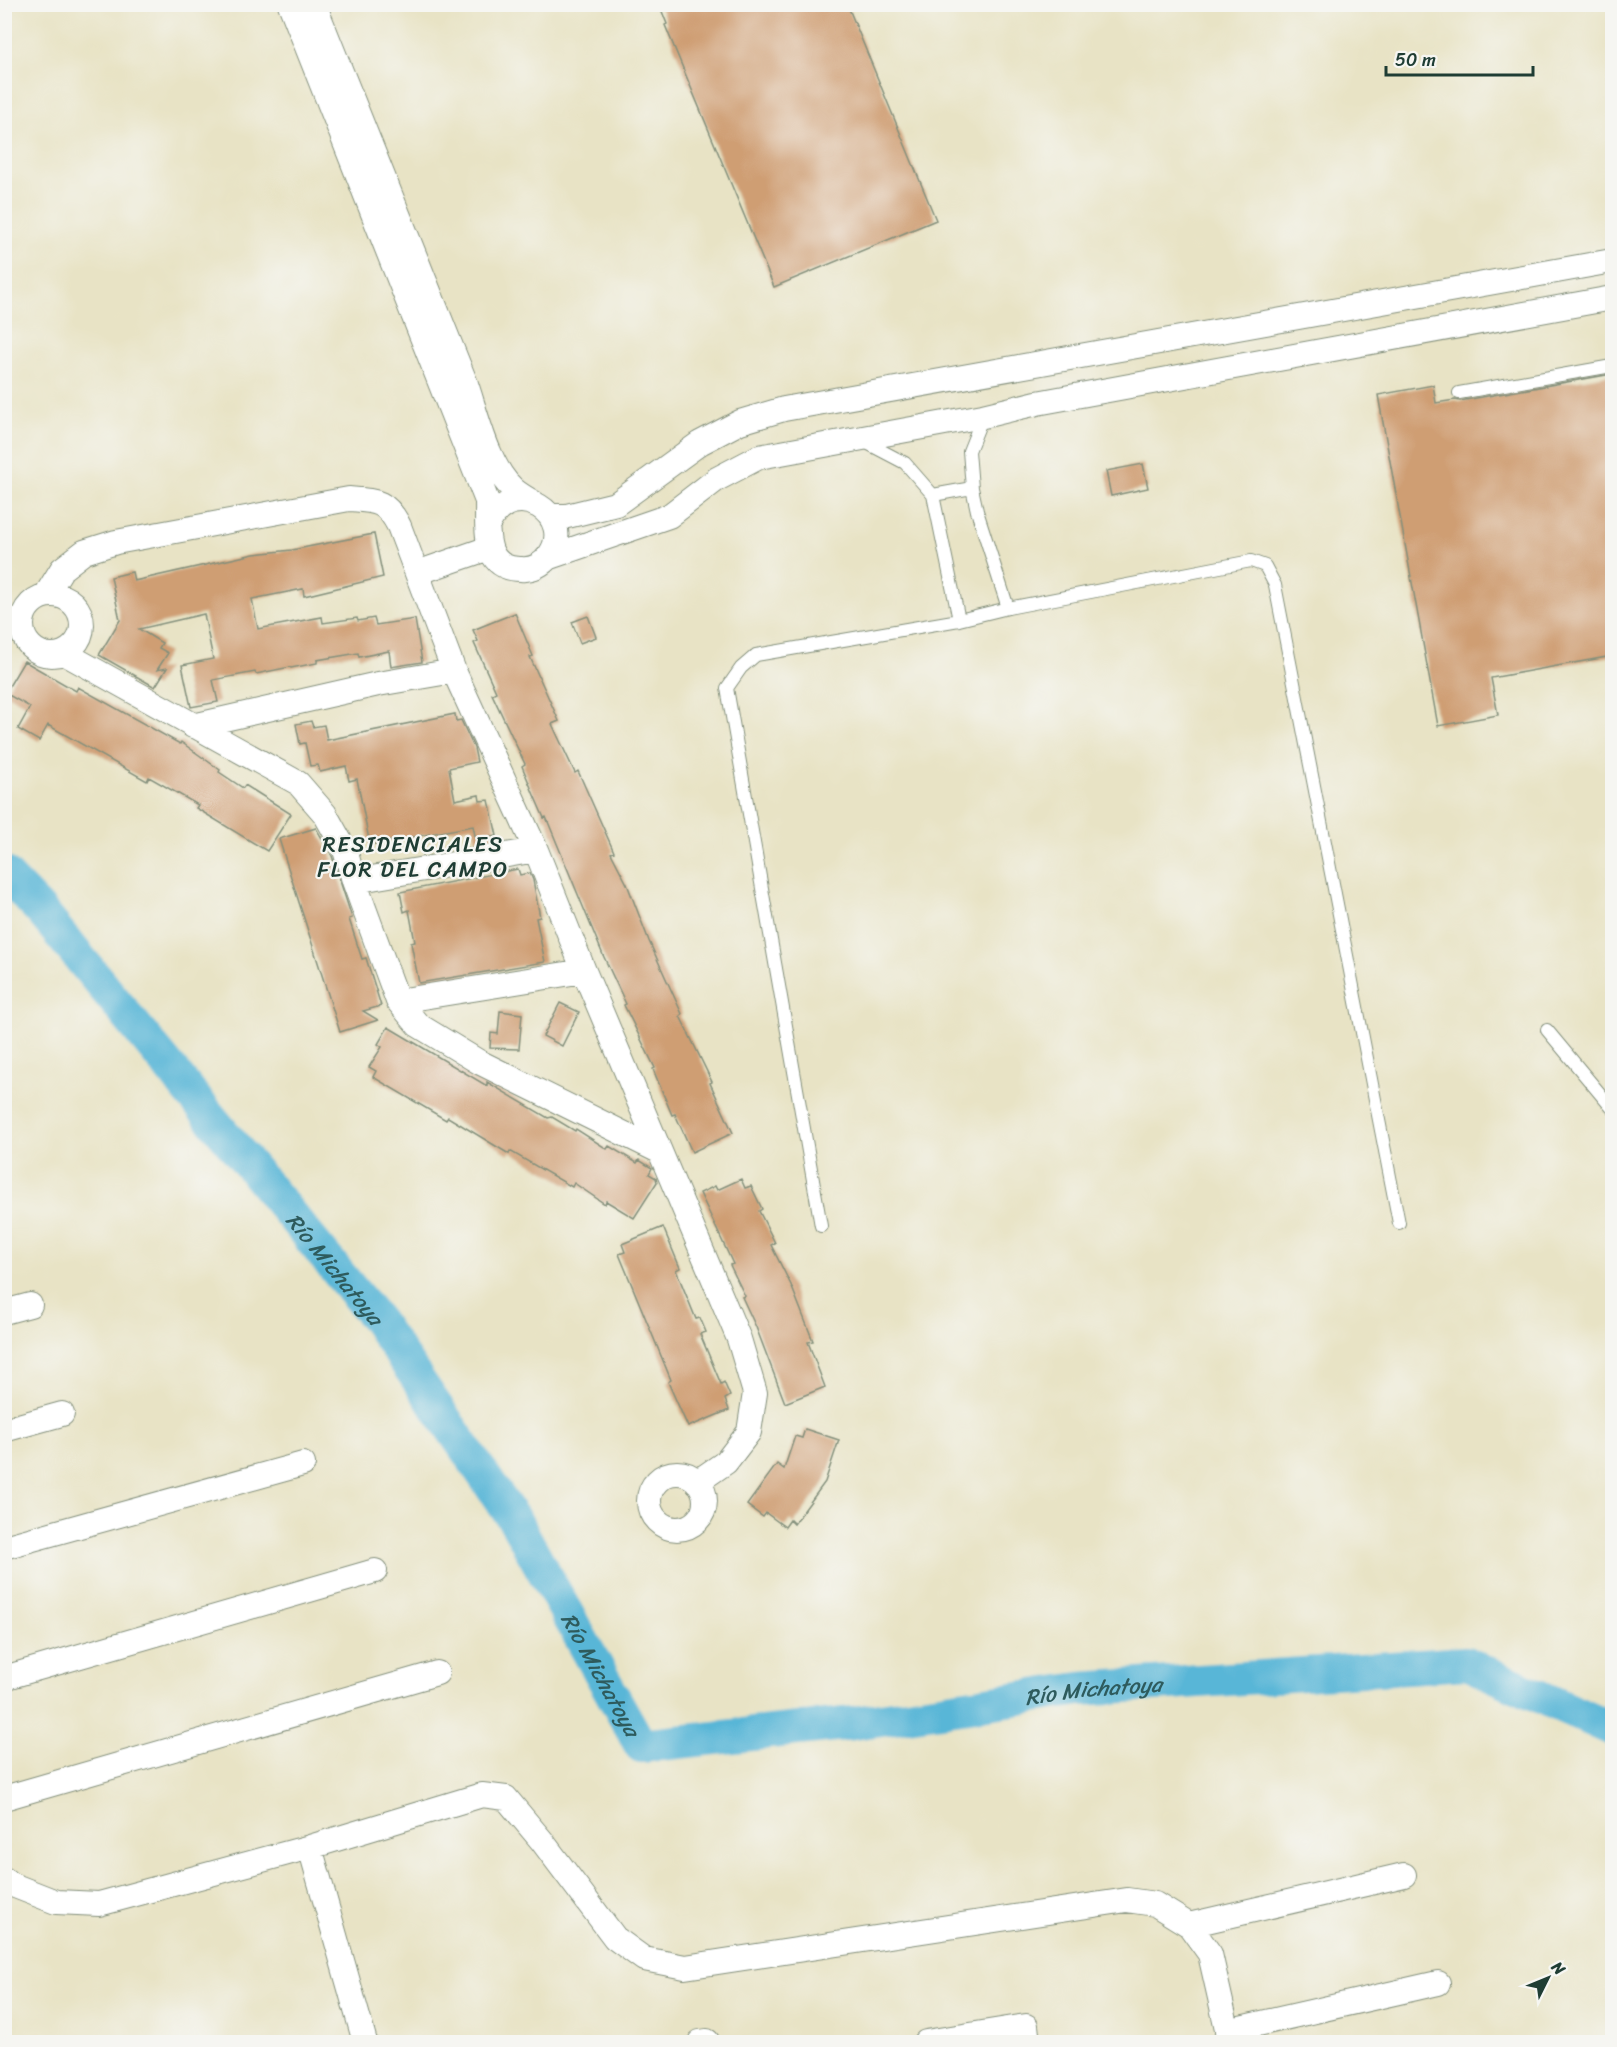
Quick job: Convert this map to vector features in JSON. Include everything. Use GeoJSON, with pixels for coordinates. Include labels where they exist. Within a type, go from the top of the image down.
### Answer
{"type":"FeatureCollection","features":[{"type":"Feature","properties":{"kind":"street"},"geometry":{"type":"LineString","coordinates":[[290,4],[487,501],[489,536],[495,558],[504,566],[515,569],[527,570],[538,566],[554,549],[555,526],[542,509],[513,489],[498,469],[486,444],[466,384],[314,4]]}},
{"type":"Feature","properties":{"kind":"street"},"geometry":{"type":"LineString","coordinates":[[489,536],[493,514],[512,502],[523,500],[542,509],[567,516],[616,504],[700,444],[741,422],[784,409],[1612,261]]}},
{"type":"Feature","properties":{"kind":"street"},"geometry":{"type":"LineString","coordinates":[[547,558],[669,516],[717,479],[759,456],[1612,298]]}},
{"type":"Feature","properties":{"kind":"street"},"geometry":{"type":"LineString","coordinates":[[46,595],[62,569],[84,552],[116,542],[349,499],[375,501],[390,510],[417,573],[454,671],[536,850],[584,971],[739,1339],[754,1393],[749,1432],[726,1462],[697,1482]]}},
{"type":"Feature","properties":{"kind":"street"},"geometry":{"type":"LineString","coordinates":[[417,573],[489,536]]}},
{"type":"Feature","properties":{"kind":"street"},"geometry":{"type":"LineString","coordinates":[[46,595],[56,595],[74,604],[82,621],[82,631],[73,648],[64,653],[47,655],[31,647],[22,631],[22,621],[14,612],[46,595]]}},
{"type":"Feature","properties":{"kind":"street"},"geometry":{"type":"LineString","coordinates":[[64,653],[298,783],[325,814],[345,850],[398,1001],[418,1025],[479,1062],[659,1151]]}},
{"type":"Feature","properties":{"kind":"street"},"geometry":{"type":"LineString","coordinates":[[193,726],[378,684],[454,671]]}},
{"type":"Feature","properties":{"kind":"street"},"geometry":{"type":"LineString","coordinates":[[354,881],[536,850]]}},
{"type":"Feature","properties":{"kind":"street"},"geometry":{"type":"LineString","coordinates":[[398,1001],[584,971]]}},
{"type":"Feature","properties":{"kind":"street"},"geometry":{"type":"LineString","coordinates":[[4,1312],[30,1305]]}},
{"type":"Feature","properties":{"kind":"street"},"geometry":{"type":"LineString","coordinates":[[4,1430],[62,1414]]}},
{"type":"Feature","properties":{"kind":"street"},"geometry":{"type":"LineString","coordinates":[[4,1547],[303,1464]]}},
{"type":"Feature","properties":{"kind":"street"},"geometry":{"type":"LineString","coordinates":[[4,1678],[375,1571]]}},
{"type":"Feature","properties":{"kind":"street"},"geometry":{"type":"LineString","coordinates":[[4,1798],[437,1673]]}},
{"type":"Feature","properties":{"kind":"street"},"geometry":{"type":"LineString","coordinates":[[4,1879],[10,1884],[56,1902],[99,1904],[310,1847],[482,1795],[506,1798],[542,1841],[615,1938],[644,1959],[685,1967],[1127,1900],[1155,1904],[1189,1925],[1210,1954],[1228,2037],[1438,1983]]}},
{"type":"Feature","properties":{"kind":"street"},"geometry":{"type":"LineString","coordinates":[[310,1847],[365,2043]]}},
{"type":"Feature","properties":{"kind":"street"},"geometry":{"type":"LineString","coordinates":[[1189,1925],[1404,1875]]}},
{"type":"Feature","properties":{"kind":"street"},"geometry":{"type":"LineString","coordinates":[[926,2043],[1026,2026],[1028,2043]]}},
{"type":"Feature","properties":{"kind":"lane"},"geometry":{"type":"LineString","coordinates":[[1459,393],[1612,366]]}},
{"type":"Feature","properties":{"kind":"lane"},"geometry":{"type":"LineString","coordinates":[[982,416],[969,451],[972,488],[977,511],[1008,608]]}},
{"type":"Feature","properties":{"kind":"lane"},"geometry":{"type":"LineString","coordinates":[[856,437],[905,463],[933,495],[959,620]]}},
{"type":"Feature","properties":{"kind":"lane"},"geometry":{"type":"LineString","coordinates":[[933,495],[972,488]]}},
{"type":"Feature","properties":{"kind":"lane"},"geometry":{"type":"LineString","coordinates":[[821,1226],[727,688],[741,668],[756,655],[959,620],[1008,608],[1251,561],[1265,566],[1275,585],[1399,1223]]}},
{"type":"Feature","properties":{"kind":"lane"},"geometry":{"type":"LineString","coordinates":[[1547,1030],[1612,1108]]}},
{"type":"Feature","properties":{"kind":"building"},"geometry":{"type":"Polygon","coordinates":[[[659,4],[847,4],[936,220],[774,287],[665,25],[667,24],[659,4]]]}},
{"type":"Feature","properties":{"kind":"building"},"geometry":{"type":"Polygon","coordinates":[[[1612,374],[1612,656],[1491,678],[1498,715],[1438,726],[1378,395],[1433,385],[1436,403],[1460,401],[1612,374]]]}},
{"type":"Feature","properties":{"kind":"building"},"geometry":{"type":"Polygon","coordinates":[[[1143,464],[1148,488],[1111,496],[1106,471],[1143,464]]]}},
{"type":"Feature","properties":{"kind":"building"},"geometry":{"type":"Polygon","coordinates":[[[374,534],[383,577],[304,596],[303,589],[252,599],[258,629],[322,617],[323,623],[374,618],[376,625],[415,619],[422,662],[391,667],[389,651],[359,657],[358,653],[317,660],[317,663],[291,668],[213,680],[218,702],[191,707],[182,665],[213,659],[204,614],[139,629],[162,643],[159,648],[168,653],[157,670],[167,668],[155,687],[99,655],[120,620],[111,577],[132,572],[134,581],[254,554],[292,550],[374,534]]]}},
{"type":"Feature","properties":{"kind":"building"},"geometry":{"type":"Polygon","coordinates":[[[515,613],[533,656],[530,657],[559,721],[552,724],[575,773],[578,771],[614,852],[611,853],[627,884],[649,941],[682,1014],[680,1016],[712,1082],[710,1083],[733,1133],[692,1152],[675,1114],[672,1115],[653,1069],[655,1068],[624,1005],[626,1004],[603,955],[546,817],[544,818],[534,795],[522,766],[525,764],[492,694],[496,692],[474,643],[478,641],[473,630],[515,613]]]}},
{"type":"Feature","properties":{"kind":"building"},"geometry":{"type":"Polygon","coordinates":[[[588,616],[596,637],[580,643],[572,622],[588,616]]]}},
{"type":"Feature","properties":{"kind":"building"},"geometry":{"type":"Polygon","coordinates":[[[24,661],[76,691],[78,687],[180,744],[181,742],[243,788],[245,785],[291,814],[267,851],[196,808],[198,805],[149,777],[147,781],[48,725],[39,741],[18,729],[30,707],[5,693],[24,661]]]}},
{"type":"Feature","properties":{"kind":"building"},"geometry":{"type":"Polygon","coordinates":[[[455,714],[456,721],[461,720],[474,748],[477,762],[449,768],[455,800],[479,795],[480,801],[489,800],[497,836],[476,840],[473,826],[370,845],[357,779],[349,781],[346,766],[320,772],[318,765],[310,766],[305,743],[300,744],[296,724],[311,721],[313,727],[324,725],[327,740],[455,714]]]}},
{"type":"Feature","properties":{"kind":"building"},"geometry":{"type":"Polygon","coordinates":[[[316,828],[332,856],[352,918],[349,919],[362,959],[366,958],[381,1006],[363,1011],[378,1020],[340,1032],[279,839],[316,828]]]}},
{"type":"Feature","properties":{"kind":"building"},"geometry":{"type":"Polygon","coordinates":[[[518,869],[520,875],[530,873],[533,880],[540,917],[536,918],[545,962],[419,983],[411,943],[415,942],[409,910],[404,912],[400,892],[518,869]]]}},
{"type":"Feature","properties":{"kind":"building"},"geometry":{"type":"Polygon","coordinates":[[[560,1003],[579,1012],[562,1046],[543,1036],[560,1003]]]}},
{"type":"Feature","properties":{"kind":"building"},"geometry":{"type":"Polygon","coordinates":[[[500,1011],[522,1014],[519,1049],[490,1048],[491,1033],[498,1034],[500,1011]]]}},
{"type":"Feature","properties":{"kind":"building"},"geometry":{"type":"Polygon","coordinates":[[[388,1027],[487,1086],[487,1082],[548,1118],[552,1117],[575,1131],[576,1129],[607,1149],[609,1146],[637,1163],[639,1160],[652,1168],[649,1174],[656,1178],[657,1182],[634,1218],[606,1201],[605,1204],[574,1183],[572,1187],[510,1151],[509,1154],[448,1117],[446,1120],[373,1077],[376,1071],[369,1067],[382,1047],[378,1044],[388,1027]]]}},
{"type":"Feature","properties":{"kind":"building"},"geometry":{"type":"Polygon","coordinates":[[[741,1179],[745,1188],[751,1186],[762,1209],[759,1211],[775,1243],[771,1245],[791,1285],[813,1341],[808,1342],[825,1387],[785,1403],[742,1297],[745,1296],[730,1265],[733,1264],[700,1193],[715,1186],[717,1190],[741,1179]]]}},
{"type":"Feature","properties":{"kind":"building"},"geometry":{"type":"Polygon","coordinates":[[[663,1227],[680,1268],[676,1270],[696,1319],[700,1318],[706,1332],[700,1334],[721,1384],[724,1382],[730,1396],[725,1399],[729,1410],[688,1427],[668,1382],[671,1380],[619,1254],[625,1252],[622,1244],[663,1227]]]}},
{"type":"Feature","properties":{"kind":"building"},"geometry":{"type":"Polygon","coordinates":[[[805,1429],[839,1440],[825,1482],[794,1524],[790,1520],[785,1527],[766,1513],[763,1517],[747,1505],[777,1464],[784,1469],[795,1436],[802,1438],[805,1429]]]}},
{"type":"Feature","properties":{"kind":"waterway","name":"Río Michatoya"},"geometry":{"type":"LineString","coordinates":[[4,873],[41,911],[377,1320],[517,1524],[641,1746],[854,1723],[1080,1689],[1466,1663],[1612,1729]]}},
{"type":"Feature","properties":{"kind":"district","name":"RESIDENCIALES FLOR DEL CAMPO"},"geometry":{"type":"Point","coordinates":[413,856]}}]}
